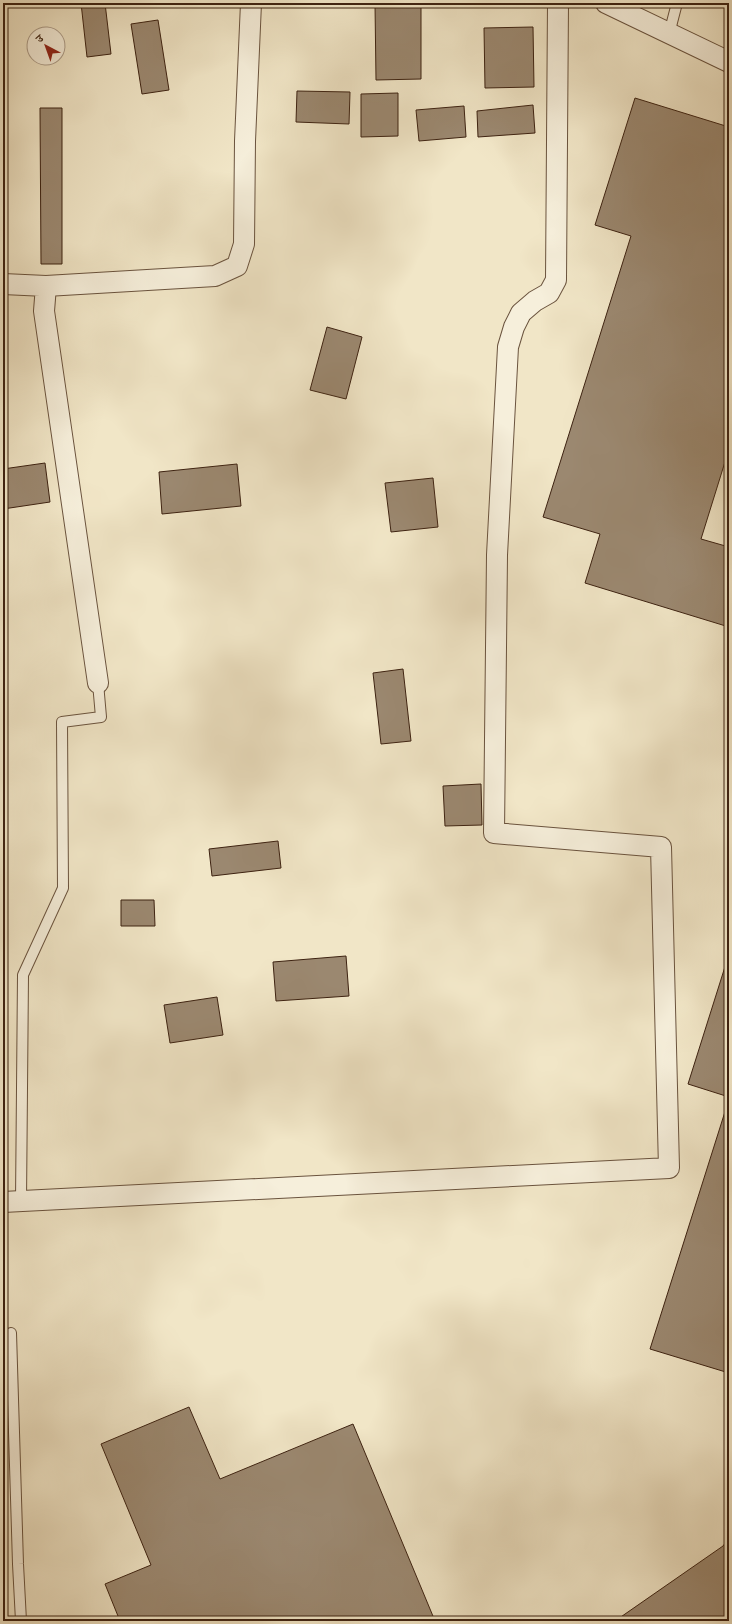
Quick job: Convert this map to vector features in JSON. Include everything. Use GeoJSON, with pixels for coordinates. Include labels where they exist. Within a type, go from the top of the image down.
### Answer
{"type":"FeatureCollection","features":[{"type":"Feature","properties":{"kind":"street"},"geometry":{"type":"LineString","coordinates":[[3,284],[46,286],[216,276],[237,266],[244,244],[245,141],[250,3]]}},
{"type":"Feature","properties":{"kind":"street"},"geometry":{"type":"LineString","coordinates":[[12,1201],[668,1168],[662,847],[494,833],[497,555],[508,347],[514,327],[521,313],[535,301],[549,293],[556,280],[558,3]]}},
{"type":"Feature","properties":{"kind":"street"},"geometry":{"type":"LineString","coordinates":[[606,3],[729,62]]}},
{"type":"Feature","properties":{"kind":"street"},"geometry":{"type":"LineString","coordinates":[[46,286],[44,311],[98,683]]}},
{"type":"Feature","properties":{"kind":"lane"},"geometry":{"type":"LineString","coordinates":[[669,34],[677,3]]}},
{"type":"Feature","properties":{"kind":"lane"},"geometry":{"type":"LineString","coordinates":[[12,1201],[23,975],[63,888],[62,722],[101,717],[98,683]]}},
{"type":"Feature","properties":{"kind":"lane"},"geometry":{"type":"LineString","coordinates":[[11,1333],[21,1621]]}},
{"type":"Feature","properties":{"kind":"building"},"geometry":{"type":"Polygon","coordinates":[[[81,3],[105,3],[111,54],[87,57],[81,3]]]}},
{"type":"Feature","properties":{"kind":"building"},"geometry":{"type":"Polygon","coordinates":[[[421,3],[421,79],[376,80],[375,4],[421,3]]]}},
{"type":"Feature","properties":{"kind":"building"},"geometry":{"type":"Polygon","coordinates":[[[158,20],[169,90],[142,94],[131,24],[158,20]]]}},
{"type":"Feature","properties":{"kind":"building"},"geometry":{"type":"Polygon","coordinates":[[[533,27],[534,87],[485,88],[484,28],[533,27]]]}},
{"type":"Feature","properties":{"kind":"building"},"geometry":{"type":"Polygon","coordinates":[[[297,91],[350,92],[349,124],[296,122],[297,91]]]}},
{"type":"Feature","properties":{"kind":"building"},"geometry":{"type":"Polygon","coordinates":[[[398,93],[398,136],[361,137],[361,94],[398,93]]]}},
{"type":"Feature","properties":{"kind":"building"},"geometry":{"type":"Polygon","coordinates":[[[635,98],[729,127],[729,449],[701,539],[729,547],[729,627],[585,583],[600,534],[543,517],[631,236],[595,225],[635,98]]]}},
{"type":"Feature","properties":{"kind":"building"},"geometry":{"type":"Polygon","coordinates":[[[533,105],[535,133],[478,137],[477,111],[533,105]]]}},
{"type":"Feature","properties":{"kind":"building"},"geometry":{"type":"Polygon","coordinates":[[[464,106],[466,137],[419,141],[416,110],[464,106]]]}},
{"type":"Feature","properties":{"kind":"building"},"geometry":{"type":"Polygon","coordinates":[[[40,108],[62,108],[62,264],[41,264],[40,108]]]}},
{"type":"Feature","properties":{"kind":"building"},"geometry":{"type":"Polygon","coordinates":[[[327,327],[362,337],[346,399],[310,390],[327,327]]]}},
{"type":"Feature","properties":{"kind":"building"},"geometry":{"type":"Polygon","coordinates":[[[45,463],[50,502],[3,509],[3,469],[45,463]]]}},
{"type":"Feature","properties":{"kind":"building"},"geometry":{"type":"Polygon","coordinates":[[[237,464],[241,506],[162,514],[159,472],[237,464]]]}},
{"type":"Feature","properties":{"kind":"building"},"geometry":{"type":"Polygon","coordinates":[[[433,478],[438,527],[391,532],[385,483],[433,478]]]}},
{"type":"Feature","properties":{"kind":"building"},"geometry":{"type":"Polygon","coordinates":[[[403,669],[411,741],[381,744],[373,673],[403,669]]]}},
{"type":"Feature","properties":{"kind":"building"},"geometry":{"type":"Polygon","coordinates":[[[481,784],[482,825],[445,826],[443,786],[481,784]]]}},
{"type":"Feature","properties":{"kind":"building"},"geometry":{"type":"Polygon","coordinates":[[[278,841],[281,868],[212,876],[209,849],[278,841]]]}},
{"type":"Feature","properties":{"kind":"building"},"geometry":{"type":"Polygon","coordinates":[[[121,900],[154,900],[155,926],[121,926],[121,900]]]}},
{"type":"Feature","properties":{"kind":"building"},"geometry":{"type":"Polygon","coordinates":[[[729,954],[729,1097],[688,1084],[729,954]]]}},
{"type":"Feature","properties":{"kind":"building"},"geometry":{"type":"Polygon","coordinates":[[[346,956],[349,996],[276,1001],[273,962],[346,956]]]}},
{"type":"Feature","properties":{"kind":"building"},"geometry":{"type":"Polygon","coordinates":[[[217,997],[223,1035],[170,1043],[164,1005],[217,997]]]}},
{"type":"Feature","properties":{"kind":"building"},"geometry":{"type":"Polygon","coordinates":[[[729,1099],[729,1373],[650,1349],[729,1099]]]}},
{"type":"Feature","properties":{"kind":"building"},"geometry":{"type":"Polygon","coordinates":[[[189,1407],[220,1479],[353,1424],[435,1621],[120,1621],[105,1584],[151,1565],[101,1444],[189,1407]]]}},
{"type":"Feature","properties":{"kind":"building"},"geometry":{"type":"Polygon","coordinates":[[[3,1534],[6,1621],[3,1621],[3,1534]]]}},
{"type":"Feature","properties":{"kind":"building"},"geometry":{"type":"Polygon","coordinates":[[[729,1538],[729,1621],[615,1621],[723,1546],[729,1538]]]}}]}
